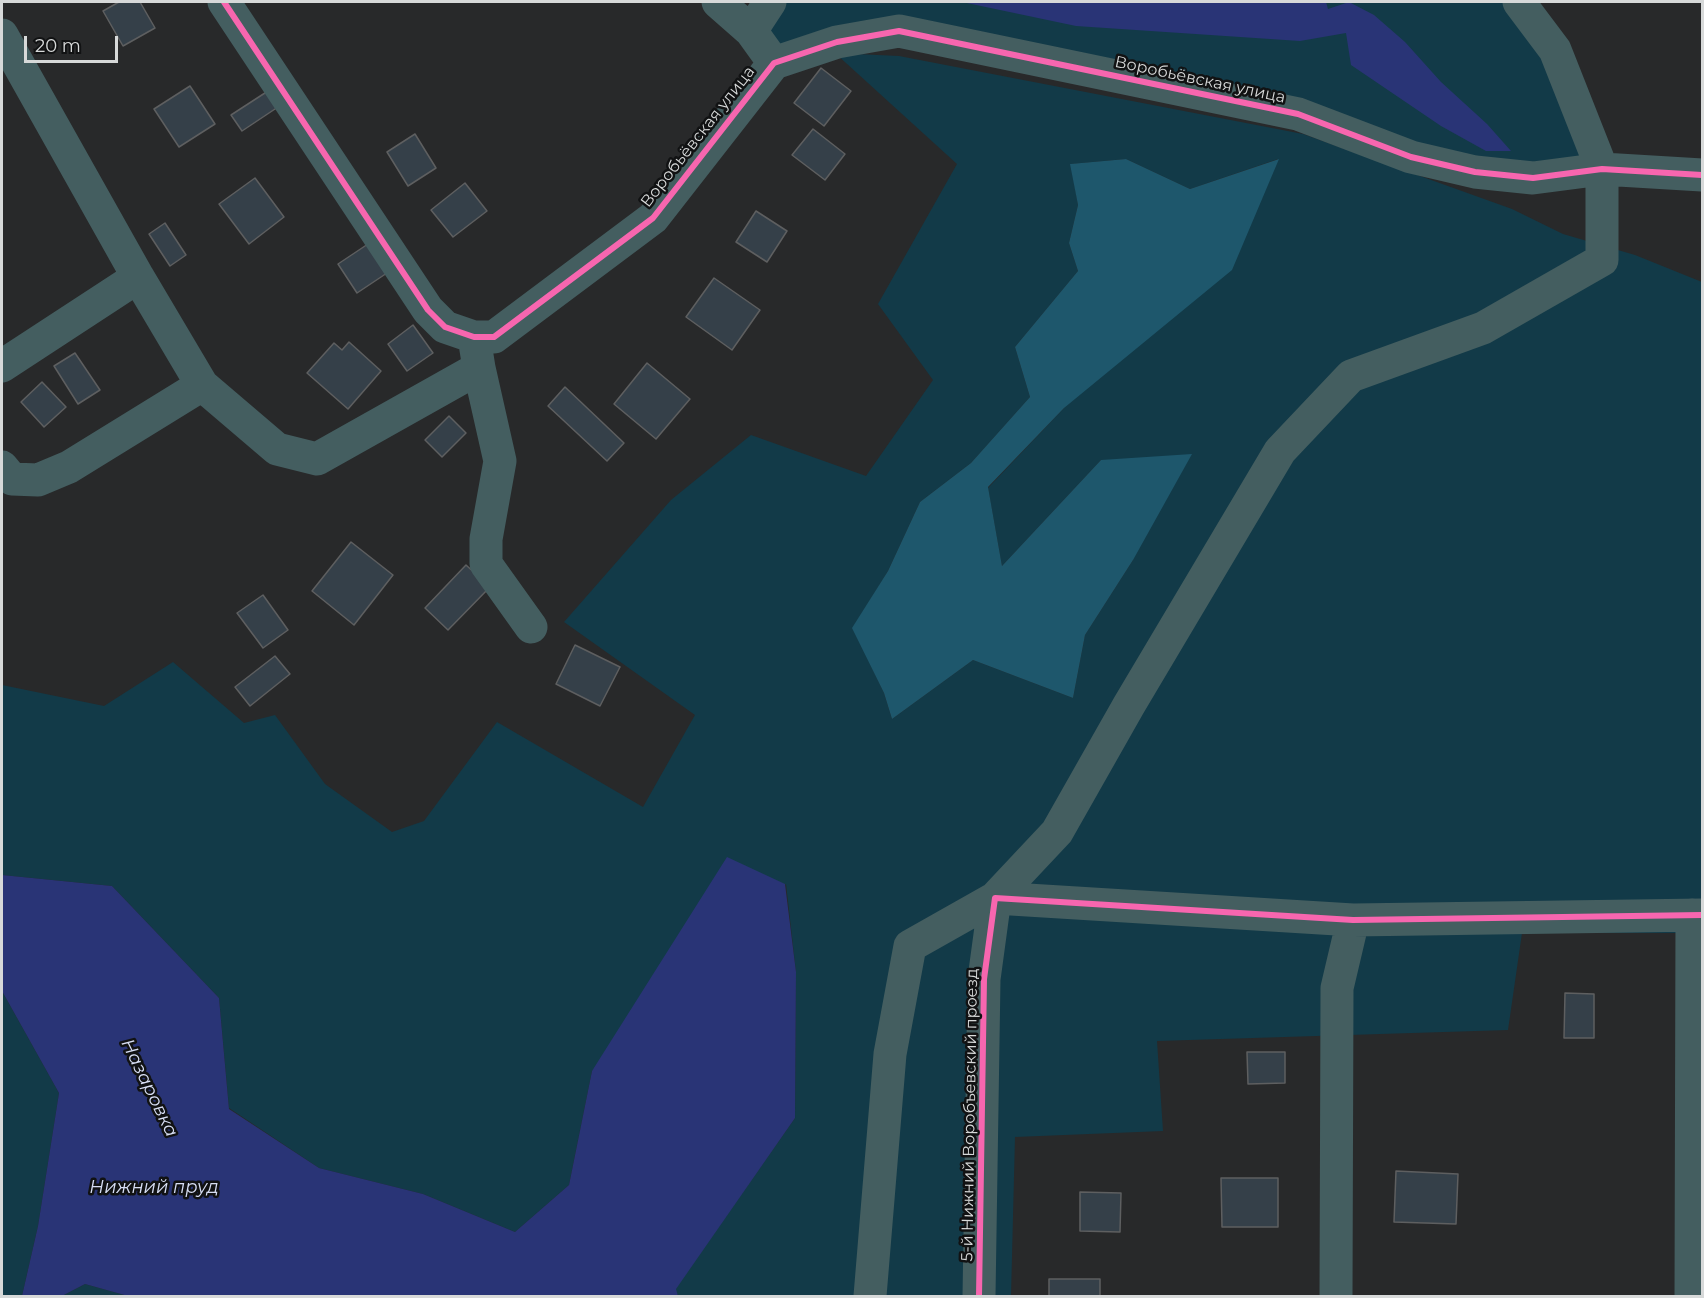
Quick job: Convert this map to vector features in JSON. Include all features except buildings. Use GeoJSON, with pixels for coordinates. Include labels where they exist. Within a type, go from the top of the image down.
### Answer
{"type":"FeatureCollection","features":[{"type":"Feature","properties":{"kind":"street"},"geometry":{"type":"LineString","coordinates":[[224,2],[428,310],[445,327],[474,337],[478,368],[500,461],[486,539],[486,564],[531,627]]}},
{"type":"Feature","properties":{"kind":"street"},"geometry":{"type":"LineString","coordinates":[[718,2],[751,31],[774,63]]}},
{"type":"Feature","properties":{"kind":"street"},"geometry":{"type":"LineString","coordinates":[[751,31],[770,2]]}},
{"type":"Feature","properties":{"kind":"street"},"geometry":{"type":"LineString","coordinates":[[870,1296],[890,1054],[910,946],[995,898],[1057,832],[1129,705],[1280,451],[1351,376],[1483,328],[1602,260],[1602,169],[1555,50],[1519,2]]}},
{"type":"Feature","properties":{"kind":"street","name":"Воробьёвская улица"},"geometry":{"type":"LineString","coordinates":[[474,337],[494,337],[653,218],[774,63],[837,42],[899,31],[1298,114],[1411,157],[1475,172],[1533,178],[1602,169],[1702,175]]}},
{"type":"Feature","properties":{"kind":"street"},"geometry":{"type":"LineString","coordinates":[[2,35],[138,277],[202,385],[277,449],[317,459],[478,368]]}},
{"type":"Feature","properties":{"kind":"street"},"geometry":{"type":"LineString","coordinates":[[2,366],[138,277]]}},
{"type":"Feature","properties":{"kind":"street"},"geometry":{"type":"LineString","coordinates":[[2,467],[12,479],[38,480],[48,476],[69,467],[202,385]]}},
{"type":"Feature","properties":{"kind":"street"},"geometry":{"type":"LineString","coordinates":[[995,898],[1353,920],[1697,915],[1691,1296]]}},
{"type":"Feature","properties":{"kind":"street","name":"5-й Нижний Воробъевский проезд"},"geometry":{"type":"LineString","coordinates":[[979,1296],[984,979],[995,898]]}},
{"type":"Feature","properties":{"kind":"street"},"geometry":{"type":"LineString","coordinates":[[1336,1296],[1337,988],[1353,920]]}},
{"type":"Feature","properties":{"kind":"shaded area"},"geometry":{"type":"Polygon","coordinates":[[[770,2],[1519,2],[1595,153],[1533,178],[899,31],[774,63],[751,31],[770,2]]]}},
{"type":"Feature","properties":{"kind":"shaded area"},"geometry":{"type":"Polygon","coordinates":[[[835,53],[899,56],[1303,134],[1512,209],[1563,234],[1635,255],[1702,282],[1702,933],[1522,933],[1508,1030],[1157,1041],[1163,1131],[1015,1137],[1011,1296],[678,1296],[675,1289],[795,1118],[796,972],[786,884],[592,1071],[569,1185],[515,1232],[423,1194],[319,1168],[229,1108],[219,998],[112,886],[2,875],[2,685],[104,706],[173,662],[244,723],[275,715],[325,784],[392,832],[424,821],[497,722],[643,807],[695,715],[564,622],[671,500],[751,435],[866,476],[933,380],[878,304],[957,164],[835,53]],[[1126,159],[1071,164],[1078,205],[1069,243],[1078,271],[1015,347],[1030,397],[971,463],[920,502],[888,571],[853,628],[884,693],[892,719],[973,660],[1073,698],[1085,635],[1133,560],[1101,460],[1002,566],[988,488],[1064,408],[1278,159],[1190,189],[1126,159]]]}},
{"type":"Feature","properties":{"kind":"shaded area"},"geometry":{"type":"Polygon","coordinates":[[[1126,159],[1190,189],[1279,159],[1232,270],[1064,408],[988,487],[1002,566],[1101,460],[1192,454],[1133,560],[1085,635],[1073,698],[973,660],[892,719],[884,693],[852,628],[888,571],[920,502],[971,463],[1030,397],[1015,347],[1078,271],[1069,243],[1078,205],[1070,164],[1126,159]]]}},
{"type":"Feature","properties":{"kind":"shaded area"},"geometry":{"type":"Polygon","coordinates":[[[2,991],[59,1093],[38,1226],[22,1296],[2,1296],[2,991]]]}},
{"type":"Feature","properties":{"kind":"shaded area"},"geometry":{"type":"Polygon","coordinates":[[[85,1284],[128,1296],[62,1296],[85,1284]]]}},
{"type":"Feature","properties":{"kind":"water"},"geometry":{"type":"Polygon","coordinates":[[[962,2],[1326,2],[1328,9],[1349,2],[1374,15],[1405,42],[1441,82],[1487,124],[1511,151],[1486,151],[1441,126],[1351,65],[1346,33],[1300,41],[1076,26],[962,2]]]}},
{"type":"Feature","properties":{"kind":"water","name":"Нижний пруд"},"geometry":{"type":"Polygon","coordinates":[[[727,857],[785,884],[796,972],[795,1118],[676,1289],[678,1296],[128,1296],[85,1284],[62,1296],[22,1296],[38,1226],[59,1093],[2,991],[2,875],[112,886],[219,998],[229,1109],[319,1168],[423,1194],[515,1232],[569,1185],[592,1071],[727,857]]]}},
{"type":"Feature","properties":{"kind":"cycle path"},"geometry":{"type":"LineString","coordinates":[[224,2],[428,310],[445,327],[474,337],[494,337],[653,218],[774,63],[837,42],[899,31],[1298,114],[1411,157],[1475,172],[1533,178],[1602,169],[1702,175]]}},
{"type":"Feature","properties":{"kind":"cycle path"},"geometry":{"type":"LineString","coordinates":[[979,1296],[984,979],[995,898],[1353,920],[1702,915]]}},
{"type":"Feature","properties":{"kind":"water label","name":"Назаровка"},"geometry":{"type":"Point","coordinates":[149,1088]}}]}
